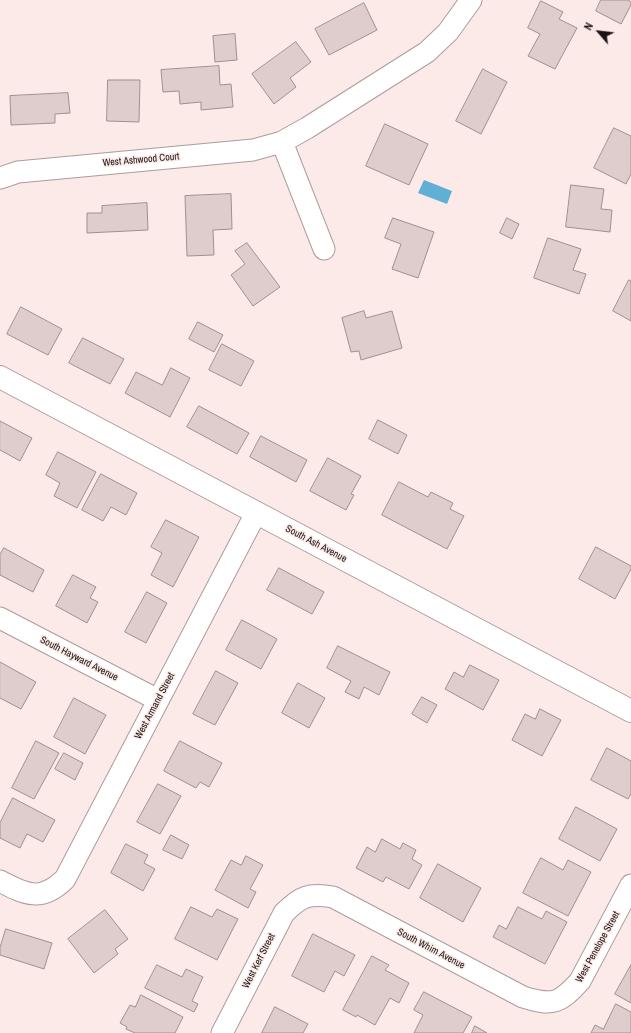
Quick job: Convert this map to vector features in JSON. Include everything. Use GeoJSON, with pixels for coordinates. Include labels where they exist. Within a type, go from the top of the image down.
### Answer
{"type":"FeatureCollection","features":[{"type":"Feature","properties":{"kind":"street","name":"West Ashwood Court"},"geometry":{"type":"LineString","coordinates":[[0,178],[18,172],[253,150],[282,142],[307,128],[427,52],[448,32],[471,0]]}},
{"type":"Feature","properties":{"kind":"street"},"geometry":{"type":"LineString","coordinates":[[282,142],[324,250]]}},
{"type":"Feature","properties":{"kind":"street","name":"South Ash Avenue"},"geometry":{"type":"LineString","coordinates":[[0,377],[631,712]]}},
{"type":"Feature","properties":{"kind":"street","name":"West Armand Street"},"geometry":{"type":"LineString","coordinates":[[0,881],[18,891],[32,894],[46,894],[65,879],[256,513]]}},
{"type":"Feature","properties":{"kind":"street","name":"South Hayward Avenue"},"geometry":{"type":"LineString","coordinates":[[0,618],[158,700]]}},
{"type":"Feature","properties":{"kind":"street","name":"West Penelope Street"},"geometry":{"type":"LineString","coordinates":[[556,1002],[569,993],[580,981],[631,885]]}},
{"type":"Feature","properties":{"kind":"street","name":"South Whim Avenue"},"geometry":{"type":"LineString","coordinates":[[306,896],[318,895],[333,897],[523,997],[540,1002],[556,1002]]}},
{"type":"Feature","properties":{"kind":"street","name":"West Kerf Street"},"geometry":{"type":"LineString","coordinates":[[222,1033],[284,913],[294,903],[306,896]]}},
{"type":"Feature","properties":{"kind":"water"},"geometry":{"type":"Polygon","coordinates":[[[424,180],[452,191],[447,204],[418,193],[424,180]]]}},
{"type":"Feature","properties":{"kind":"building"},"geometry":{"type":"Polygon","coordinates":[[[601,0],[628,0],[631,2],[631,5],[621,24],[596,11],[601,0]]]}},
{"type":"Feature","properties":{"kind":"building"},"geometry":{"type":"Polygon","coordinates":[[[541,1],[563,12],[559,19],[577,28],[555,69],[528,56],[540,34],[528,28],[541,1]]]}},
{"type":"Feature","properties":{"kind":"building"},"geometry":{"type":"Polygon","coordinates":[[[364,3],[377,30],[329,55],[315,29],[364,3]]]}},
{"type":"Feature","properties":{"kind":"building"},"geometry":{"type":"Polygon","coordinates":[[[235,34],[237,60],[215,62],[213,36],[235,34]]]}},
{"type":"Feature","properties":{"kind":"building"},"geometry":{"type":"Polygon","coordinates":[[[296,42],[311,62],[290,78],[296,87],[274,104],[252,74],[296,42]]]}},
{"type":"Feature","properties":{"kind":"building"},"geometry":{"type":"Polygon","coordinates":[[[219,66],[220,85],[231,84],[233,107],[201,110],[201,102],[180,104],[179,91],[163,92],[161,70],[219,66]]]}},
{"type":"Feature","properties":{"kind":"building"},"geometry":{"type":"Polygon","coordinates":[[[483,69],[507,82],[481,134],[456,121],[483,69]]]}},
{"type":"Feature","properties":{"kind":"building"},"geometry":{"type":"Polygon","coordinates":[[[108,80],[140,80],[139,122],[107,121],[108,80]]]}},
{"type":"Feature","properties":{"kind":"building"},"geometry":{"type":"Polygon","coordinates":[[[68,93],[70,113],[55,114],[55,123],[11,125],[10,96],[68,93]]]}},
{"type":"Feature","properties":{"kind":"building"},"geometry":{"type":"Polygon","coordinates":[[[385,124],[428,144],[409,185],[366,166],[385,124]]]}},
{"type":"Feature","properties":{"kind":"building"},"geometry":{"type":"Polygon","coordinates":[[[614,128],[631,136],[631,174],[626,184],[594,168],[614,128]]]}},
{"type":"Feature","properties":{"kind":"building"},"geometry":{"type":"Polygon","coordinates":[[[571,185],[604,189],[601,209],[612,210],[610,232],[566,227],[571,185]]]}},
{"type":"Feature","properties":{"kind":"building"},"geometry":{"type":"Polygon","coordinates":[[[231,194],[232,229],[213,230],[214,255],[187,256],[185,196],[231,194]]]}},
{"type":"Feature","properties":{"kind":"building"},"geometry":{"type":"Polygon","coordinates":[[[147,203],[148,230],[87,233],[87,213],[102,213],[102,206],[147,203]]]}},
{"type":"Feature","properties":{"kind":"building"},"geometry":{"type":"Polygon","coordinates":[[[393,218],[434,232],[418,278],[392,269],[401,244],[385,238],[393,218]]]}},
{"type":"Feature","properties":{"kind":"building"},"geometry":{"type":"Polygon","coordinates":[[[507,218],[519,224],[512,239],[500,233],[507,218]]]}},
{"type":"Feature","properties":{"kind":"building"},"geometry":{"type":"Polygon","coordinates":[[[548,238],[581,249],[573,270],[586,274],[579,294],[534,278],[548,238]]]}},
{"type":"Feature","properties":{"kind":"building"},"geometry":{"type":"Polygon","coordinates":[[[247,243],[280,287],[253,306],[231,275],[245,264],[235,251],[247,243]]]}},
{"type":"Feature","properties":{"kind":"building"},"geometry":{"type":"Polygon","coordinates":[[[629,280],[631,281],[631,321],[613,311],[629,280]]]}},
{"type":"Feature","properties":{"kind":"building"},"geometry":{"type":"Polygon","coordinates":[[[21,307],[62,329],[48,355],[7,334],[21,307]]]}},
{"type":"Feature","properties":{"kind":"building"},"geometry":{"type":"Polygon","coordinates":[[[364,311],[366,318],[392,311],[402,348],[361,360],[359,351],[351,352],[342,318],[364,311]]]}},
{"type":"Feature","properties":{"kind":"building"},"geometry":{"type":"Polygon","coordinates":[[[198,322],[223,335],[214,352],[189,339],[198,322]]]}},
{"type":"Feature","properties":{"kind":"building"},"geometry":{"type":"Polygon","coordinates":[[[83,338],[124,359],[110,384],[69,363],[83,338]]]}},
{"type":"Feature","properties":{"kind":"building"},"geometry":{"type":"Polygon","coordinates":[[[222,344],[254,361],[241,386],[209,370],[222,344]]]}},
{"type":"Feature","properties":{"kind":"building"},"geometry":{"type":"Polygon","coordinates":[[[171,368],[190,378],[170,417],[125,393],[136,372],[162,385],[171,368]]]}},
{"type":"Feature","properties":{"kind":"building"},"geometry":{"type":"Polygon","coordinates":[[[199,406],[249,433],[237,454],[187,427],[199,406]]]}},
{"type":"Feature","properties":{"kind":"building"},"geometry":{"type":"Polygon","coordinates":[[[378,420],[407,435],[398,454],[369,439],[378,420]]]}},
{"type":"Feature","properties":{"kind":"building"},"geometry":{"type":"Polygon","coordinates":[[[0,421],[32,438],[20,461],[0,450],[0,421]]]}},
{"type":"Feature","properties":{"kind":"building"},"geometry":{"type":"Polygon","coordinates":[[[261,436],[307,460],[296,482],[250,457],[261,436]]]}},
{"type":"Feature","properties":{"kind":"building"},"geometry":{"type":"Polygon","coordinates":[[[58,452],[96,472],[77,508],[54,496],[60,483],[46,475],[58,452]]]}},
{"type":"Feature","properties":{"kind":"building"},"geometry":{"type":"Polygon","coordinates":[[[328,458],[361,476],[351,494],[354,495],[346,510],[310,491],[328,458]]]}},
{"type":"Feature","properties":{"kind":"building"},"geometry":{"type":"Polygon","coordinates":[[[101,474],[137,493],[126,515],[111,507],[103,521],[82,510],[101,474]]]}},
{"type":"Feature","properties":{"kind":"building"},"geometry":{"type":"Polygon","coordinates":[[[399,482],[428,497],[431,492],[453,503],[450,509],[464,516],[447,549],[382,515],[399,482]]]}},
{"type":"Feature","properties":{"kind":"building"},"geometry":{"type":"Polygon","coordinates":[[[166,520],[199,537],[173,587],[151,575],[162,553],[151,547],[166,520]]]}},
{"type":"Feature","properties":{"kind":"building"},"geometry":{"type":"Polygon","coordinates":[[[596,547],[631,566],[631,569],[615,599],[579,579],[596,547]]]}},
{"type":"Feature","properties":{"kind":"building"},"geometry":{"type":"Polygon","coordinates":[[[4,548],[44,570],[33,592],[0,575],[0,555],[4,548]]]}},
{"type":"Feature","properties":{"kind":"building"},"geometry":{"type":"Polygon","coordinates":[[[279,568],[324,592],[312,614],[267,590],[279,568]]]}},
{"type":"Feature","properties":{"kind":"building"},"geometry":{"type":"Polygon","coordinates":[[[73,575],[96,587],[90,598],[98,602],[87,623],[56,606],[73,575]]]}},
{"type":"Feature","properties":{"kind":"building"},"geometry":{"type":"Polygon","coordinates":[[[147,592],[167,603],[146,643],[125,632],[147,592]]]}},
{"type":"Feature","properties":{"kind":"building"},"geometry":{"type":"Polygon","coordinates":[[[242,620],[277,639],[261,669],[226,650],[242,620]]]}},
{"type":"Feature","properties":{"kind":"building"},"geometry":{"type":"Polygon","coordinates":[[[338,646],[390,672],[379,695],[364,687],[359,699],[345,692],[351,681],[327,668],[338,646]]]}},
{"type":"Feature","properties":{"kind":"building"},"geometry":{"type":"Polygon","coordinates":[[[0,662],[36,682],[21,709],[0,698],[0,662]]]}},
{"type":"Feature","properties":{"kind":"building"},"geometry":{"type":"Polygon","coordinates":[[[470,665],[499,680],[483,710],[445,689],[454,672],[463,677],[470,665]]]}},
{"type":"Feature","properties":{"kind":"building"},"geometry":{"type":"Polygon","coordinates":[[[216,671],[238,683],[215,725],[193,714],[216,671]]]}},
{"type":"Feature","properties":{"kind":"building"},"geometry":{"type":"Polygon","coordinates":[[[298,683],[325,698],[309,728],[282,713],[298,683]]]}},
{"type":"Feature","properties":{"kind":"building"},"geometry":{"type":"Polygon","coordinates":[[[422,697],[437,705],[427,723],[412,714],[422,697]]]}},
{"type":"Feature","properties":{"kind":"building"},"geometry":{"type":"Polygon","coordinates":[[[74,698],[106,715],[85,754],[54,737],[74,698]]]}},
{"type":"Feature","properties":{"kind":"building"},"geometry":{"type":"Polygon","coordinates":[[[540,709],[561,720],[542,756],[512,740],[525,714],[535,719],[540,709]]]}},
{"type":"Feature","properties":{"kind":"building"},"geometry":{"type":"Polygon","coordinates":[[[36,741],[59,753],[34,799],[12,788],[36,741]]]}},
{"type":"Feature","properties":{"kind":"building"},"geometry":{"type":"Polygon","coordinates":[[[180,741],[222,763],[209,787],[200,782],[196,788],[164,771],[180,741]]]}},
{"type":"Feature","properties":{"kind":"building"},"geometry":{"type":"Polygon","coordinates":[[[607,748],[631,761],[631,794],[628,799],[591,780],[607,748]]]}},
{"type":"Feature","properties":{"kind":"building"},"geometry":{"type":"Polygon","coordinates":[[[64,753],[83,763],[75,780],[55,769],[64,753]]]}},
{"type":"Feature","properties":{"kind":"building"},"geometry":{"type":"Polygon","coordinates":[[[158,784],[181,796],[160,834],[137,822],[158,784]]]}},
{"type":"Feature","properties":{"kind":"building"},"geometry":{"type":"Polygon","coordinates":[[[13,798],[55,820],[43,842],[27,834],[20,848],[0,838],[0,823],[13,798]]]}},
{"type":"Feature","properties":{"kind":"building"},"geometry":{"type":"Polygon","coordinates":[[[576,807],[617,829],[600,861],[559,839],[576,807]]]}},
{"type":"Feature","properties":{"kind":"building"},"geometry":{"type":"Polygon","coordinates":[[[171,835],[189,845],[182,859],[163,850],[171,835]]]}},
{"type":"Feature","properties":{"kind":"building"},"geometry":{"type":"Polygon","coordinates":[[[382,839],[400,849],[403,843],[416,850],[412,859],[422,865],[409,889],[386,877],[383,882],[356,868],[367,847],[375,852],[382,839]]]}},
{"type":"Feature","properties":{"kind":"building"},"geometry":{"type":"Polygon","coordinates":[[[126,844],[148,855],[144,863],[155,869],[143,891],[111,873],[126,844]]]}},
{"type":"Feature","properties":{"kind":"building"},"geometry":{"type":"Polygon","coordinates":[[[246,856],[263,865],[250,889],[256,892],[248,908],[215,890],[231,860],[241,865],[246,856]]]}},
{"type":"Feature","properties":{"kind":"building"},"geometry":{"type":"Polygon","coordinates":[[[541,858],[563,870],[568,860],[591,872],[568,916],[523,893],[541,858]]]}},
{"type":"Feature","properties":{"kind":"building"},"geometry":{"type":"Polygon","coordinates":[[[438,864],[481,888],[463,922],[420,898],[438,864]]]}},
{"type":"Feature","properties":{"kind":"building"},"geometry":{"type":"Polygon","coordinates":[[[191,907],[212,917],[217,909],[238,919],[217,960],[175,939],[191,907]]]}},
{"type":"Feature","properties":{"kind":"building"},"geometry":{"type":"Polygon","coordinates":[[[518,907],[542,919],[546,911],[567,922],[545,964],[493,937],[499,925],[506,929],[518,907]]]}},
{"type":"Feature","properties":{"kind":"building"},"geometry":{"type":"Polygon","coordinates":[[[105,910],[128,939],[115,949],[118,954],[94,973],[68,939],[105,910]]]}},
{"type":"Feature","properties":{"kind":"building"},"geometry":{"type":"Polygon","coordinates":[[[6,929],[52,943],[44,969],[0,955],[0,948],[6,929]]]}},
{"type":"Feature","properties":{"kind":"building"},"geometry":{"type":"Polygon","coordinates":[[[313,934],[355,955],[344,976],[335,971],[324,992],[292,976],[313,934]]]}},
{"type":"Feature","properties":{"kind":"building"},"geometry":{"type":"Polygon","coordinates":[[[372,956],[389,965],[385,970],[409,983],[399,1003],[390,998],[375,1025],[357,1015],[356,1017],[343,1010],[372,956]]]}},
{"type":"Feature","properties":{"kind":"building"},"geometry":{"type":"Polygon","coordinates":[[[157,965],[182,977],[186,969],[203,977],[192,1001],[198,1004],[194,1012],[145,988],[157,965]]]}},
{"type":"Feature","properties":{"kind":"building"},"geometry":{"type":"Polygon","coordinates":[[[631,965],[631,1003],[615,994],[631,965]]]}},
{"type":"Feature","properties":{"kind":"building"},"geometry":{"type":"Polygon","coordinates":[[[424,992],[472,1017],[463,1033],[414,1033],[423,1015],[414,1010],[424,992]]]}},
{"type":"Feature","properties":{"kind":"building"},"geometry":{"type":"Polygon","coordinates":[[[141,995],[183,1017],[175,1033],[135,1033],[126,1029],[127,1027],[120,1023],[130,1005],[135,1007],[141,995]]]}},
{"type":"Feature","properties":{"kind":"building"},"geometry":{"type":"Polygon","coordinates":[[[616,1004],[631,1012],[631,1033],[591,1033],[595,1025],[603,1029],[616,1004]]]}},
{"type":"Feature","properties":{"kind":"building"},"geometry":{"type":"Polygon","coordinates":[[[275,1007],[308,1024],[303,1033],[262,1033],[275,1007]]]}},
{"type":"Feature","properties":{"kind":"building"},"geometry":{"type":"Polygon","coordinates":[[[475,1026],[487,1033],[472,1033],[475,1026]]]}}]}
